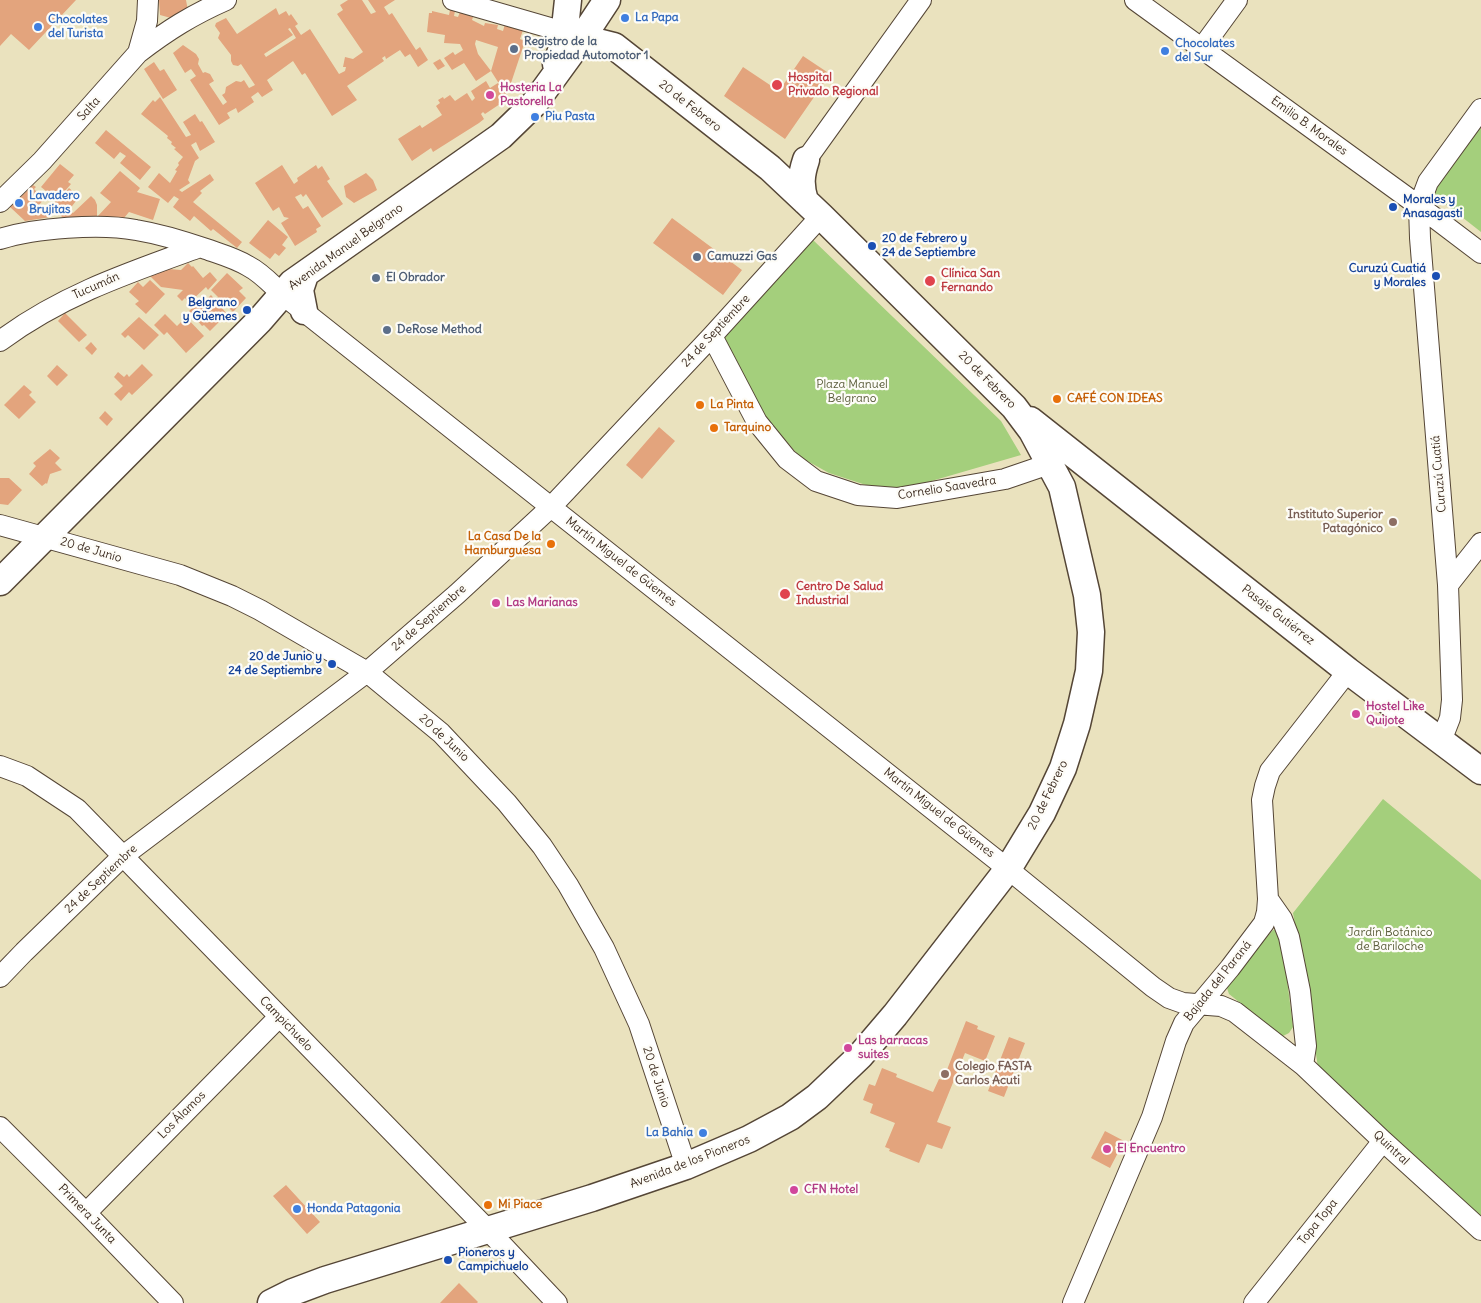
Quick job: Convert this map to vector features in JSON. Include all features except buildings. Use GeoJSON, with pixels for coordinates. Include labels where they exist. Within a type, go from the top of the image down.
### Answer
{"type":"FeatureCollection","features":[{"type":"Feature","properties":{"kind":"main road"},"geometry":{"type":"LineString","coordinates":[[568,0],[573,35]]}},
{"type":"Feature","properties":{"kind":"main road"},"geometry":{"type":"LineString","coordinates":[[573,35],[607,0]]}},
{"type":"Feature","properties":{"kind":"main road"},"geometry":{"type":"LineString","coordinates":[[607,0],[604,13],[605,27],[614,46]]}},
{"type":"Feature","properties":{"kind":"main road","name":"20 de Febrero"},"geometry":{"type":"LineString","coordinates":[[573,35],[614,46],[770,168],[1014,407],[1032,431],[1062,488],[1087,595],[1091,632],[1089,671],[1077,724],[1063,768],[1042,812],[1008,868]]}},
{"type":"Feature","properties":{"kind":"main road","name":"Avenida Manuel Belgrano"},"geometry":{"type":"LineString","coordinates":[[0,582],[283,296],[292,283],[501,136],[534,104],[548,84],[563,46],[573,35]]}},
{"type":"Feature","properties":{"kind":"main road"},"geometry":{"type":"LineString","coordinates":[[770,168],[783,170],[793,168],[806,160]]}},
{"type":"Feature","properties":{"kind":"main road"},"geometry":{"type":"LineString","coordinates":[[806,160],[801,175],[801,187],[813,209]]}},
{"type":"Feature","properties":{"kind":"main road"},"geometry":{"type":"LineString","coordinates":[[304,311],[300,290],[305,275]]}},
{"type":"Feature","properties":{"kind":"main road","name":"Pasaje Gutiérrez"},"geometry":{"type":"LineString","coordinates":[[1014,407],[1348,671],[1481,771]]}},
{"type":"Feature","properties":{"kind":"main road"},"geometry":{"type":"LineString","coordinates":[[1049,464],[1077,458]]}},
{"type":"Feature","properties":{"kind":"main road","name":"Avenida de los Pioneros"},"geometry":{"type":"LineString","coordinates":[[271,1303],[325,1280],[592,1198],[686,1166],[749,1140],[790,1117],[817,1097],[860,1056],[896,1015],[1008,868]]}},
{"type":"Feature","properties":{"kind":"street","name":"Salta"},"geometry":{"type":"LineString","coordinates":[[0,202],[42,161],[138,53],[147,22],[148,0]]}},
{"type":"Feature","properties":{"kind":"street"},"geometry":{"type":"LineString","coordinates":[[138,53],[189,17],[226,0]]}},
{"type":"Feature","properties":{"kind":"street"},"geometry":{"type":"LineString","coordinates":[[453,0],[573,35]]}},
{"type":"Feature","properties":{"kind":"street"},"geometry":{"type":"LineString","coordinates":[[806,160],[921,0]]}},
{"type":"Feature","properties":{"kind":"street","name":"Emilio B. Morales"},"geometry":{"type":"LineString","coordinates":[[1135,0],[1481,253]]}},
{"type":"Feature","properties":{"kind":"street"},"geometry":{"type":"LineString","coordinates":[[1202,48],[1237,0]]}},
{"type":"Feature","properties":{"kind":"street"},"geometry":{"type":"LineString","coordinates":[[1419,206],[1428,182],[1481,109]]}},
{"type":"Feature","properties":{"kind":"street","name":"Curuzú Cuatiá"},"geometry":{"type":"LineString","coordinates":[[1419,206],[1448,585],[1452,700],[1450,718],[1441,742]]}},
{"type":"Feature","properties":{"kind":"street","name":"24 de Septiembre"},"geometry":{"type":"LineString","coordinates":[[0,977],[123,856],[367,672],[457,594],[551,507],[712,336],[813,209]]}},
{"type":"Feature","properties":{"kind":"street","name":"Martín Miguel de Güemes"},"geometry":{"type":"LineString","coordinates":[[0,239],[38,231],[67,228],[126,229],[164,235],[249,266],[261,274],[283,296],[1008,868],[1153,987],[1169,998],[1183,1002],[1200,1003]]}},
{"type":"Feature","properties":{"kind":"street","name":"Tucumán"},"geometry":{"type":"LineString","coordinates":[[0,341],[60,302],[112,279],[200,247]]}},
{"type":"Feature","properties":{"kind":"street","name":"Cornelio Saavedra"},"geometry":{"type":"LineString","coordinates":[[712,336],[757,422],[787,459],[816,481],[858,495],[897,498],[1005,479],[1049,464]]}},
{"type":"Feature","properties":{"kind":"street","name":"20 de Junio"},"geometry":{"type":"LineString","coordinates":[[0,525],[180,575],[232,596],[260,610],[367,672],[441,732],[476,768],[542,846],[568,885],[604,948],[639,1024],[686,1166]]}},
{"type":"Feature","properties":{"kind":"street"},"geometry":{"type":"LineString","coordinates":[[1448,585],[1481,543]]}},
{"type":"Feature","properties":{"kind":"street","name":"Bajada del Paraná"},"geometry":{"type":"LineString","coordinates":[[1073,1303],[1152,1117],[1176,1041],[1184,1023],[1230,968],[1264,923],[1268,899],[1262,800],[1267,778],[1274,766],[1348,671]]}},
{"type":"Feature","properties":{"kind":"street","name":"Campichuelo"},"geometry":{"type":"LineString","coordinates":[[0,766],[27,776],[77,810],[557,1303]]}},
{"type":"Feature","properties":{"kind":"street"},"geometry":{"type":"LineString","coordinates":[[1268,899],[1282,919],[1289,937],[1300,991],[1306,1046],[1304,1065]]}},
{"type":"Feature","properties":{"kind":"street","name":"Quintral"},"geometry":{"type":"LineString","coordinates":[[1200,1003],[1221,1006],[1235,1012],[1304,1065],[1383,1141],[1481,1230]]}},
{"type":"Feature","properties":{"kind":"street","name":"Los Álamos"},"geometry":{"type":"LineString","coordinates":[[86,1212],[279,1017]]}},
{"type":"Feature","properties":{"kind":"street","name":"Primera Junta"},"geometry":{"type":"LineString","coordinates":[[0,1127],[86,1212],[173,1303]]}},
{"type":"Feature","properties":{"kind":"street","name":"Topa Topa"},"geometry":{"type":"LineString","coordinates":[[1254,1303],[1383,1141]]}},
{"type":"Feature","properties":{"kind":"green space"},"geometry":{"type":"Polygon","coordinates":[[[1481,112],[1481,232],[1425,188],[1481,112]]]}},
{"type":"Feature","properties":{"kind":"green space","name":"Plaza Manuel Belgrano"},"geometry":{"type":"Polygon","coordinates":[[[813,240],[1001,421],[1021,455],[904,489],[866,485],[829,473],[800,457],[768,420],[723,338],[813,240]]]}},
{"type":"Feature","properties":{"kind":"green space","name":"Jardín Botánico de Bariloche"},"geometry":{"type":"Polygon","coordinates":[[[1383,799],[1481,880],[1481,1219],[1318,1068],[1293,913],[1383,799]]]}},
{"type":"Feature","properties":{"kind":"green space"},"geometry":{"type":"Polygon","coordinates":[[[1277,929],[1281,932],[1293,1027],[1289,1033],[1283,1036],[1229,994],[1226,985],[1228,979],[1273,930],[1277,929]]]}},
{"type":"Feature","properties":{"kind":"place","name":"La Papa"},"geometry":{"type":"Point","coordinates":[625,18]}},
{"type":"Feature","properties":{"kind":"place","name":"Chocolates del Turista"},"geometry":{"type":"Point","coordinates":[38,27]}},
{"type":"Feature","properties":{"kind":"place","name":"Registro de la Propiedad Automotor 1"},"geometry":{"type":"Point","coordinates":[514,49]}},
{"type":"Feature","properties":{"kind":"place","name":"Chocolates del Sur"},"geometry":{"type":"Point","coordinates":[1165,51]}},
{"type":"Feature","properties":{"kind":"place","name":"Hospital Privado Regional"},"geometry":{"type":"Point","coordinates":[777,85]}},
{"type":"Feature","properties":{"kind":"place","name":"Hosteria La Pastorella"},"geometry":{"type":"Point","coordinates":[490,95]}},
{"type":"Feature","properties":{"kind":"place","name":"Piu Pasta"},"geometry":{"type":"Point","coordinates":[535,117]}},
{"type":"Feature","properties":{"kind":"place","name":"Lavadero Brujitas"},"geometry":{"type":"Point","coordinates":[19,203]}},
{"type":"Feature","properties":{"kind":"place","name":"Morales y Anasagasti"},"geometry":{"type":"Point","coordinates":[1393,207]}},
{"type":"Feature","properties":{"kind":"place","name":"20 de Febrero y 24 de Septiembre"},"geometry":{"type":"Point","coordinates":[872,246]}},
{"type":"Feature","properties":{"kind":"place","name":"Camuzzi Gas"},"geometry":{"type":"Point","coordinates":[697,257]}},
{"type":"Feature","properties":{"kind":"place","name":"Curuzú Cuatiá y Morales"},"geometry":{"type":"Point","coordinates":[1436,276]}},
{"type":"Feature","properties":{"kind":"place","name":"El Obrador"},"geometry":{"type":"Point","coordinates":[376,278]}},
{"type":"Feature","properties":{"kind":"place","name":"Clínica San Fernando"},"geometry":{"type":"Point","coordinates":[930,281]}},
{"type":"Feature","properties":{"kind":"place","name":"Belgrano y Güemes"},"geometry":{"type":"Point","coordinates":[247,310]}},
{"type":"Feature","properties":{"kind":"place","name":"DeRose Method"},"geometry":{"type":"Point","coordinates":[387,330]}},
{"type":"Feature","properties":{"kind":"place","name":"CAFÉ CON IDEAS"},"geometry":{"type":"Point","coordinates":[1057,399]}},
{"type":"Feature","properties":{"kind":"place","name":"La Pinta"},"geometry":{"type":"Point","coordinates":[700,405]}},
{"type":"Feature","properties":{"kind":"place","name":"Tarquino"},"geometry":{"type":"Point","coordinates":[714,428]}},
{"type":"Feature","properties":{"kind":"place","name":"Instituto Superior Patagónico"},"geometry":{"type":"Point","coordinates":[1393,522]}},
{"type":"Feature","properties":{"kind":"place","name":"La Casa De la Hamburguesa"},"geometry":{"type":"Point","coordinates":[551,544]}},
{"type":"Feature","properties":{"kind":"place","name":"Centro De Salud Industrial"},"geometry":{"type":"Point","coordinates":[785,594]}},
{"type":"Feature","properties":{"kind":"place","name":"Las Marianas"},"geometry":{"type":"Point","coordinates":[496,603]}},
{"type":"Feature","properties":{"kind":"place","name":"20 de Junio y 24 de Septiembre"},"geometry":{"type":"Point","coordinates":[332,664]}},
{"type":"Feature","properties":{"kind":"place","name":"Hostel Like Quijote"},"geometry":{"type":"Point","coordinates":[1356,714]}},
{"type":"Feature","properties":{"kind":"place","name":"Las barracas suites"},"geometry":{"type":"Point","coordinates":[848,1048]}},
{"type":"Feature","properties":{"kind":"place","name":"Colegio FASTA Carlos Acuti"},"geometry":{"type":"Point","coordinates":[945,1074]}},
{"type":"Feature","properties":{"kind":"place","name":"La Bahía"},"geometry":{"type":"Point","coordinates":[703,1133]}},
{"type":"Feature","properties":{"kind":"place","name":"El Encuentro"},"geometry":{"type":"Point","coordinates":[1107,1149]}},
{"type":"Feature","properties":{"kind":"place","name":"CFN Hotel"},"geometry":{"type":"Point","coordinates":[794,1190]}},
{"type":"Feature","properties":{"kind":"place","name":"Mi Piace"},"geometry":{"type":"Point","coordinates":[488,1205]}},
{"type":"Feature","properties":{"kind":"place","name":"Honda Patagonia"},"geometry":{"type":"Point","coordinates":[297,1209]}},
{"type":"Feature","properties":{"kind":"place","name":"Pioneros y Campichuelo"},"geometry":{"type":"Point","coordinates":[448,1260]}}]}
